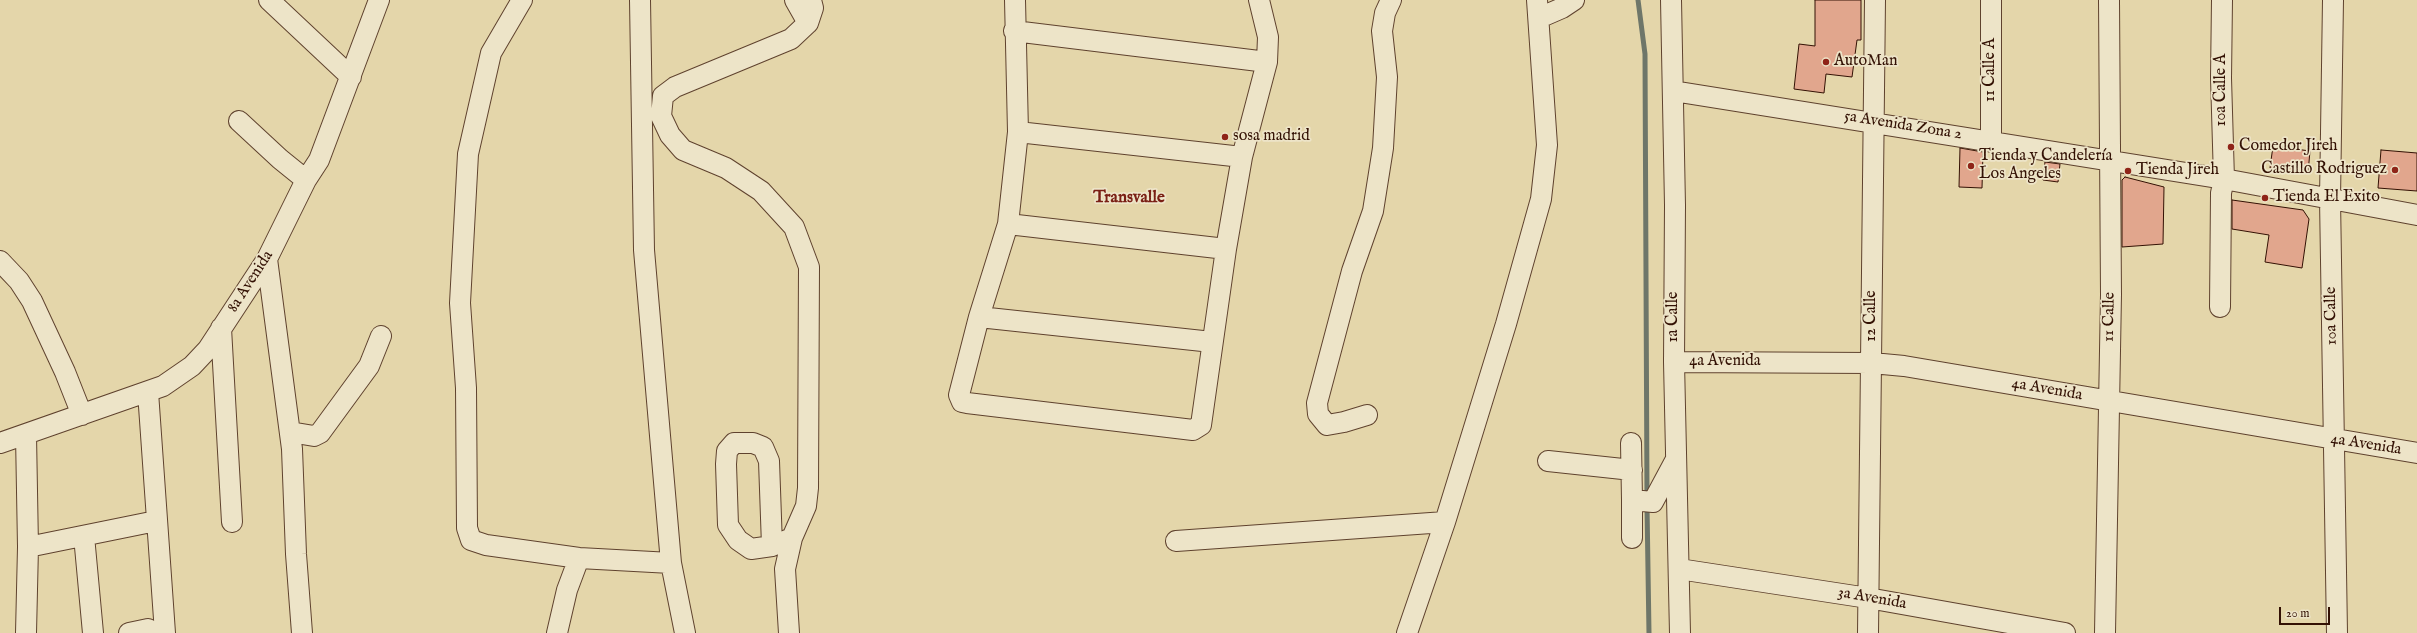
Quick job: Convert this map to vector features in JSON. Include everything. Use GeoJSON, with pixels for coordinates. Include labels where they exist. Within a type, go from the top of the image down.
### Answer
{"type":"FeatureCollection","features":[{"type":"Feature","properties":{"kind":"street"},"geometry":{"type":"LineString","coordinates":[[269,0],[351,77]]}},
{"type":"Feature","properties":{"kind":"street","name":"8a Avenida"},"geometry":{"type":"LineString","coordinates":[[0,443],[148,392],[175,380],[192,366],[208,349],[267,259],[306,180],[319,160],[351,77],[378,0]]}},
{"type":"Feature","properties":{"kind":"street"},"geometry":{"type":"LineString","coordinates":[[522,0],[492,53],[468,154],[460,302],[466,388],[467,528],[471,540],[486,545],[579,558],[671,563]]}},
{"type":"Feature","properties":{"kind":"street"},"geometry":{"type":"LineString","coordinates":[[640,0],[644,250],[671,563],[685,633]]}},
{"type":"Feature","properties":{"kind":"street"},"geometry":{"type":"LineString","coordinates":[[795,0],[808,23]]}},
{"type":"Feature","properties":{"kind":"street"},"geometry":{"type":"LineString","coordinates":[[789,633],[785,569],[792,538],[806,506],[808,488],[808,266],[794,227],[761,191],[726,168],[683,150],[670,135],[661,116],[663,96],[675,87],[791,39],[808,23],[813,8],[811,0]]}},
{"type":"Feature","properties":{"kind":"street"},"geometry":{"type":"LineString","coordinates":[[1014,0],[1018,132],[1008,224],[979,317],[959,395],[962,402],[1193,430],[1201,425],[1226,249],[1242,157],[1267,62],[1268,37],[1259,0]]}},
{"type":"Feature","properties":{"kind":"street"},"geometry":{"type":"LineString","coordinates":[[1367,415],[1344,422],[1327,425],[1318,414],[1317,403],[1352,271],[1373,211],[1383,148],[1387,77],[1382,30],[1385,13],[1391,0]]}},
{"type":"Feature","properties":{"kind":"street"},"geometry":{"type":"LineString","coordinates":[[1407,633],[1445,522],[1506,324],[1540,199],[1547,145],[1538,9],[1562,8],[1574,0]]}},
{"type":"Feature","properties":{"kind":"street","name":"1a Calle"},"geometry":{"type":"LineString","coordinates":[[1671,0],[1673,91],[1674,362],[1680,633]]}},
{"type":"Feature","properties":{"kind":"street","name":"12 Calle"},"geometry":{"type":"LineString","coordinates":[[1868,633],[1872,363],[1872,155],[1875,121],[1875,0]]}},
{"type":"Feature","properties":{"kind":"street","name":"11 Calle A"},"geometry":{"type":"LineString","coordinates":[[1991,0],[1991,141]]}},
{"type":"Feature","properties":{"kind":"street","name":"11 Calle"},"geometry":{"type":"LineString","coordinates":[[2105,633],[2109,400],[2110,0]]}},
{"type":"Feature","properties":{"kind":"street","name":"10a Calle A"},"geometry":{"type":"LineString","coordinates":[[2220,307],[2221,193],[2224,179],[2221,78],[2222,0]]}},
{"type":"Feature","properties":{"kind":"street","name":"10a Calle"},"geometry":{"type":"LineString","coordinates":[[2332,0],[2330,198],[2337,633]]}},
{"type":"Feature","properties":{"kind":"street"},"geometry":{"type":"LineString","coordinates":[[1014,31],[1267,62]]}},
{"type":"Feature","properties":{"kind":"street","name":"5a Avenida Zona 2"},"geometry":{"type":"LineString","coordinates":[[1673,91],[1875,121],[2109,162],[2224,179],[2417,215]]}},
{"type":"Feature","properties":{"kind":"street"},"geometry":{"type":"LineString","coordinates":[[239,121],[280,159],[306,180]]}},
{"type":"Feature","properties":{"kind":"street"},"geometry":{"type":"LineString","coordinates":[[1018,132],[1242,157]]}},
{"type":"Feature","properties":{"kind":"street"},"geometry":{"type":"LineString","coordinates":[[1008,224],[1226,249]]}},
{"type":"Feature","properties":{"kind":"street"},"geometry":{"type":"LineString","coordinates":[[267,259],[290,432],[302,633]]}},
{"type":"Feature","properties":{"kind":"street"},"geometry":{"type":"LineString","coordinates":[[0,261],[18,281],[32,301],[65,372],[82,415]]}},
{"type":"Feature","properties":{"kind":"street"},"geometry":{"type":"LineString","coordinates":[[979,317],[1212,342]]}},
{"type":"Feature","properties":{"kind":"street"},"geometry":{"type":"LineString","coordinates":[[221,328],[232,522]]}},
{"type":"Feature","properties":{"kind":"street"},"geometry":{"type":"LineString","coordinates":[[290,432],[314,436],[320,433],[369,366],[381,336]]}},
{"type":"Feature","properties":{"kind":"street","name":"4a Avenida"},"geometry":{"type":"LineString","coordinates":[[1674,362],[1872,363],[1937,371],[2417,453]]}},
{"type":"Feature","properties":{"kind":"street"},"geometry":{"type":"LineString","coordinates":[[147,632],[156,521],[148,392]]}},
{"type":"Feature","properties":{"kind":"street"},"geometry":{"type":"LineString","coordinates":[[26,435],[28,547],[26,633]]}},
{"type":"Feature","properties":{"kind":"street"},"geometry":{"type":"LineString","coordinates":[[772,546],[769,460],[763,447],[754,443],[734,443],[727,451],[726,464],[728,525],[738,540],[752,549],[772,546],[792,538]]}},
{"type":"Feature","properties":{"kind":"street"},"geometry":{"type":"LineString","coordinates":[[1631,443],[1632,470],[1642,501]]}},
{"type":"Feature","properties":{"kind":"street"},"geometry":{"type":"LineString","coordinates":[[1632,538],[1642,501],[1676,459]]}},
{"type":"Feature","properties":{"kind":"street"},"geometry":{"type":"LineString","coordinates":[[1548,461],[1632,470]]}},
{"type":"Feature","properties":{"kind":"street"},"geometry":{"type":"LineString","coordinates":[[28,547],[156,521]]}},
{"type":"Feature","properties":{"kind":"street"},"geometry":{"type":"LineString","coordinates":[[1176,541],[1445,522]]}},
{"type":"Feature","properties":{"kind":"street"},"geometry":{"type":"LineString","coordinates":[[84,536],[93,633]]}},
{"type":"Feature","properties":{"kind":"street"},"geometry":{"type":"LineString","coordinates":[[557,633],[567,590],[579,558]]}},
{"type":"Feature","properties":{"kind":"street","name":"3a Avenida"},"geometry":{"type":"LineString","coordinates":[[1679,569],[1868,598],[2065,633]]}},
{"type":"Feature","properties":{"kind":"building"},"geometry":{"type":"Polygon","coordinates":[[[1815,0],[1861,0],[1861,40],[1857,40],[1852,77],[1826,74],[1824,93],[1794,89],[1799,44],[1815,46],[1815,0]]]}},
{"type":"Feature","properties":{"kind":"building"},"geometry":{"type":"Polygon","coordinates":[[[2273,146],[2310,151],[2308,173],[2270,168],[2273,146]]]}},
{"type":"Feature","properties":{"kind":"building","name":"Tienda y Candelería Los Angeles"},"geometry":{"type":"Polygon","coordinates":[[[1960,148],[1983,152],[1982,188],[1959,187],[1960,148]]]}},
{"type":"Feature","properties":{"kind":"building","name":"Castillo Rodriguez"},"geometry":{"type":"Polygon","coordinates":[[[2381,150],[2417,153],[2417,191],[2378,188],[2381,150]]]}},
{"type":"Feature","properties":{"kind":"building"},"geometry":{"type":"Polygon","coordinates":[[[2045,162],[2060,164],[2058,182],[2043,180],[2045,162]]]}},
{"type":"Feature","properties":{"kind":"building"},"geometry":{"type":"Polygon","coordinates":[[[2125,177],[2164,187],[2163,244],[2122,247],[2122,180],[2125,177]]]}},
{"type":"Feature","properties":{"kind":"building"},"geometry":{"type":"Polygon","coordinates":[[[2232,200],[2303,210],[2309,219],[2302,268],[2265,262],[2269,235],[2232,229],[2232,200]]]}},
{"type":"Feature","properties":{"kind":"waterway"},"geometry":{"type":"LineString","coordinates":[[1638,0],[1645,54],[1647,498]]}},
{"type":"Feature","properties":{"kind":"waterway"},"geometry":{"type":"LineString","coordinates":[[1647,506],[1649,633]]}},
{"type":"Feature","properties":{"kind":"place","name":"AutoMan"},"geometry":{"type":"Point","coordinates":[1826,62]}},
{"type":"Feature","properties":{"kind":"place","name":"sosa madrid"},"geometry":{"type":"Point","coordinates":[1225,137]}},
{"type":"Feature","properties":{"kind":"place","name":"Comedor Jireh"},"geometry":{"type":"Point","coordinates":[2231,147]}},
{"type":"Feature","properties":{"kind":"place","name":"Tienda y Candelería Los Angeles"},"geometry":{"type":"Point","coordinates":[1971,166]}},
{"type":"Feature","properties":{"kind":"place","name":"Castillo Rodriguez"},"geometry":{"type":"Point","coordinates":[2395,170]}},
{"type":"Feature","properties":{"kind":"place","name":"Tienda Jireh"},"geometry":{"type":"Point","coordinates":[2128,171]}},
{"type":"Feature","properties":{"kind":"place","name":"Tienda El Exito"},"geometry":{"type":"Point","coordinates":[2265,198]}},
{"type":"Feature","properties":{"kind":"district","name":"Transvalle"},"geometry":{"type":"Point","coordinates":[1129,199]}}]}
